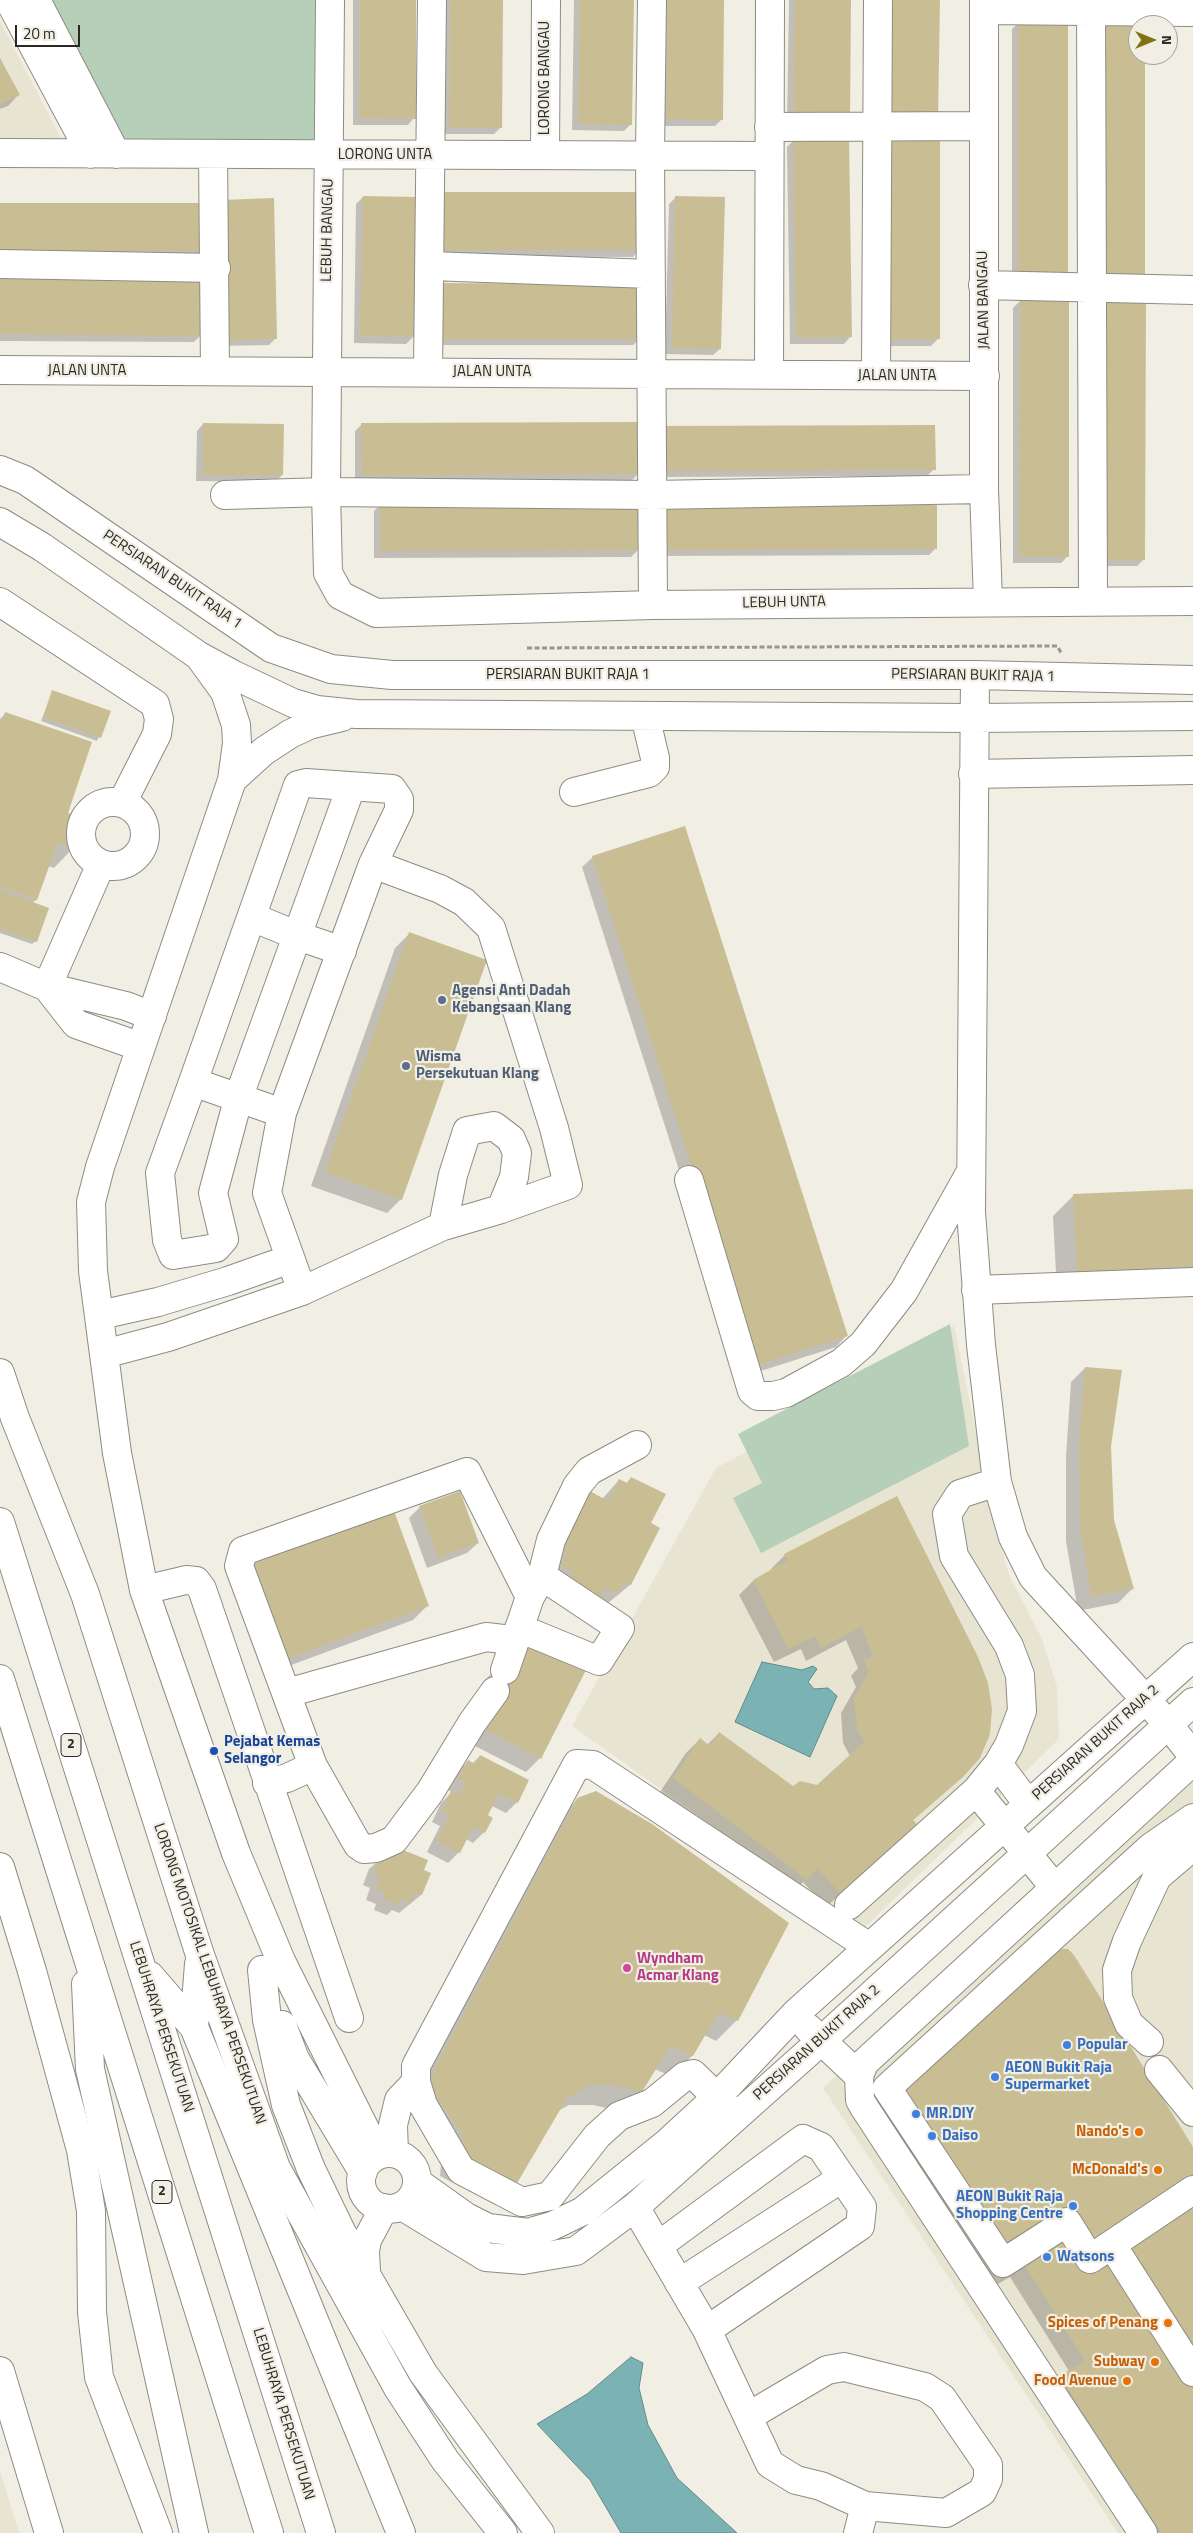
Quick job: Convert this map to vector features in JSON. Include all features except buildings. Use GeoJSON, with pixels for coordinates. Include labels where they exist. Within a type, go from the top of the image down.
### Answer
{"type":"FeatureCollection","features":[{"type":"Feature","properties":{"kind":"main road"},"geometry":{"type":"LineString","coordinates":[[9,0],[104,154]]}},
{"type":"Feature","properties":{"kind":"main road"},"geometry":{"type":"LineString","coordinates":[[36,0],[104,154]]}},
{"type":"Feature","properties":{"kind":"main road","name":"LEBUH BANGAU"},"geometry":{"type":"LineString","coordinates":[[330,0],[330,154],[326,371],[328,573],[340,595],[376,612]]}},
{"type":"Feature","properties":{"kind":"main road"},"geometry":{"type":"LineString","coordinates":[[428,372],[432,0]]}},
{"type":"Feature","properties":{"kind":"main road","name":"LORONG BANGAU"},"geometry":{"type":"LineString","coordinates":[[545,155],[546,0]]}},
{"type":"Feature","properties":{"kind":"main road"},"geometry":{"type":"LineString","coordinates":[[652,0],[650,155],[653,605]]}},
{"type":"Feature","properties":{"kind":"main road"},"geometry":{"type":"LineString","coordinates":[[768,374],[770,0]]}},
{"type":"Feature","properties":{"kind":"main road"},"geometry":{"type":"LineString","coordinates":[[876,376],[878,0]]}},
{"type":"Feature","properties":{"kind":"main road"},"geometry":{"type":"LineString","coordinates":[[984,5],[1091,6],[1193,12]]}},
{"type":"Feature","properties":{"kind":"main road","name":"JALAN BANGAU"},"geometry":{"type":"LineString","coordinates":[[984,5],[984,490],[988,601]]}},
{"type":"Feature","properties":{"kind":"main road"},"geometry":{"type":"LineString","coordinates":[[1091,6],[1092,601]]}},
{"type":"Feature","properties":{"kind":"main road"},"geometry":{"type":"LineString","coordinates":[[769,127],[877,128],[983,126]]}},
{"type":"Feature","properties":{"kind":"main road","name":"LORONG UNTA"},"geometry":{"type":"LineString","coordinates":[[0,153],[769,156]]}},
{"type":"Feature","properties":{"kind":"main road"},"geometry":{"type":"LineString","coordinates":[[213,154],[216,268],[215,371]]}},
{"type":"Feature","properties":{"kind":"main road"},"geometry":{"type":"LineString","coordinates":[[0,264],[216,268]]}},
{"type":"Feature","properties":{"kind":"main road"},"geometry":{"type":"LineString","coordinates":[[430,266],[651,274]]}},
{"type":"Feature","properties":{"kind":"main road"},"geometry":{"type":"LineString","coordinates":[[984,285],[1193,290]]}},
{"type":"Feature","properties":{"kind":"main road","name":"JALAN UNTA"},"geometry":{"type":"LineString","coordinates":[[0,370],[985,376]]}},
{"type":"Feature","properties":{"kind":"main road","name":"PERSIARAN BUKIT RAJA 1"},"geometry":{"type":"LineString","coordinates":[[0,470],[25,480],[271,648],[331,669],[392,675],[975,675],[1193,680]]}},
{"type":"Feature","properties":{"kind":"main road"},"geometry":{"type":"LineString","coordinates":[[225,494],[326,492],[653,495],[984,490]]}},
{"type":"Feature","properties":{"kind":"main road"},"geometry":{"type":"LineString","coordinates":[[0,522],[42,547],[199,656],[293,703],[318,710],[356,714],[645,716],[974,718],[1193,716]]}},
{"type":"Feature","properties":{"kind":"main road","name":"LEBUH UNTA"},"geometry":{"type":"LineString","coordinates":[[376,612],[653,605],[988,601],[1193,601]]}},
{"type":"Feature","properties":{"kind":"main road"},"geometry":{"type":"LineString","coordinates":[[2,611],[156,704],[159,718],[157,734],[122,803]]}},
{"type":"Feature","properties":{"kind":"main road"},"geometry":{"type":"LineString","coordinates":[[199,656],[225,692],[236,725],[237,743],[232,780],[100,1167],[91,1202],[93,1271],[117,1453],[144,1590],[236,1853],[281,1961],[351,2100],[374,2166],[366,2196],[377,2206],[393,2207]]}},
{"type":"Feature","properties":{"kind":"main road"},"geometry":{"type":"LineString","coordinates":[[975,675],[971,1172],[980,1345],[998,1482],[1013,1537],[1034,1577],[1168,1724],[1193,1756]]}},
{"type":"Feature","properties":{"kind":"main road"},"geometry":{"type":"LineString","coordinates":[[232,780],[264,751],[290,734],[309,725],[356,714]]}},
{"type":"Feature","properties":{"kind":"main road"},"geometry":{"type":"LineString","coordinates":[[574,792],[649,773],[655,767],[656,758],[645,716]]}},
{"type":"Feature","properties":{"kind":"main road"},"geometry":{"type":"LineString","coordinates":[[973,774],[1193,770]]}},
{"type":"Feature","properties":{"kind":"main road"},"geometry":{"type":"LineString","coordinates":[[302,1291],[267,1193],[282,1113],[373,864],[399,810],[399,799],[392,789],[306,783],[298,785],[160,1173],[167,1240],[174,1255],[216,1248],[224,1239],[213,1193],[239,1096],[351,787]]}},
{"type":"Feature","properties":{"kind":"main road"},"geometry":{"type":"LineString","coordinates":[[122,803],[132,808],[144,824],[144,845],[138,854],[122,866],[101,864],[85,850],[82,840],[85,819],[101,804],[122,803]]}},
{"type":"Feature","properties":{"kind":"main road"},"geometry":{"type":"LineString","coordinates":[[48,987],[101,864]]}},
{"type":"Feature","properties":{"kind":"main road"},"geometry":{"type":"LineString","coordinates":[[104,1354],[168,1337],[302,1291],[444,1226],[501,1209],[568,1185],[554,1128],[491,928],[464,902],[440,889],[373,864]]}},
{"type":"Feature","properties":{"kind":"main road"},"geometry":{"type":"LineString","coordinates":[[252,917],[298,936],[342,950]]}},
{"type":"Feature","properties":{"kind":"main road"},"geometry":{"type":"LineString","coordinates":[[0,967],[48,987],[126,1006],[152,1016]]}},
{"type":"Feature","properties":{"kind":"main road"},"geometry":{"type":"LineString","coordinates":[[48,987],[76,1024],[141,1047]]}},
{"type":"Feature","properties":{"kind":"main road"},"geometry":{"type":"LineString","coordinates":[[193,1082],[239,1096],[282,1113]]}},
{"type":"Feature","properties":{"kind":"main road"},"geometry":{"type":"LineString","coordinates":[[444,1226],[453,1175],[467,1131],[494,1126],[511,1139],[516,1153],[514,1177],[501,1209]]}},
{"type":"Feature","properties":{"kind":"main road"},"geometry":{"type":"LineString","coordinates":[[689,1180],[752,1391],[758,1396],[773,1396],[786,1393],[841,1363],[863,1344],[904,1291],[971,1172]]}},
{"type":"Feature","properties":{"kind":"main road"},"geometry":{"type":"LineString","coordinates":[[100,1315],[158,1302],[228,1281],[290,1259]]}},
{"type":"Feature","properties":{"kind":"main road"},"geometry":{"type":"LineString","coordinates":[[976,1290],[1193,1282]]}},
{"type":"Feature","properties":{"kind":"main road","name":"LORONG MOTOSIKAL LEBUHRAYA PERSEKUTUAN"},"geometry":{"type":"LineString","coordinates":[[0,1373],[15,1418],[84,1594],[199,1952],[276,2168],[398,2388],[445,2460],[503,2533]]}},
{"type":"Feature","properties":{"kind":"main road"},"geometry":{"type":"LineString","coordinates":[[508,1659],[599,1661],[620,1628],[536,1586],[467,1472],[243,1550],[239,1566],[313,1766],[358,1846],[364,1849],[376,1848],[394,1840],[420,1806],[472,1723],[508,1659],[536,1586],[551,1540],[577,1486],[589,1471],[637,1445]]}},
{"type":"Feature","properties":{"kind":"main road"},"geometry":{"type":"LineString","coordinates":[[849,1905],[976,1791],[998,1764],[1009,1745],[1022,1711],[1020,1675],[1009,1646],[954,1556],[948,1514],[960,1494],[998,1482]]}},
{"type":"Feature","properties":{"kind":"main road","name":"LEBUHRAYA PERSEKUTUAN"},"geometry":{"type":"LineString","coordinates":[[0,1522],[321,2533]]}},
{"type":"Feature","properties":{"kind":"main road"},"geometry":{"type":"LineString","coordinates":[[144,1590],[186,1580],[196,1581],[202,1588],[267,1783],[349,2018]]}},
{"type":"Feature","properties":{"kind":"main road"},"geometry":{"type":"LineString","coordinates":[[287,1693],[486,1637],[503,1639],[508,1659]]}},
{"type":"Feature","properties":{"kind":"main road","name":"PERSIARAN BUKIT RAJA 2"},"geometry":{"type":"LineString","coordinates":[[417,2182],[466,2217],[488,2228],[528,2234],[552,2226],[584,2211],[666,2144],[717,2097],[795,2014],[1193,1657]]}},
{"type":"Feature","properties":{"kind":"main road","name":"2"},"geometry":{"type":"LineString","coordinates":[[0,1679],[269,2533]]}},
{"type":"Feature","properties":{"kind":"main road","name":"PERSIARAN BUKIT RAJA 2"},"geometry":{"type":"LineString","coordinates":[[393,2207],[486,2257],[523,2260],[576,2251],[635,2207],[821,2041],[1193,1702]]}},
{"type":"Feature","properties":{"kind":"main road"},"geometry":{"type":"LineString","coordinates":[[1143,2533],[864,2107],[860,2100],[859,2076],[864,2063],[1193,1761]]}},
{"type":"Feature","properties":{"kind":"main road"},"geometry":{"type":"LineString","coordinates":[[342,2233],[345,2215],[374,2166],[424,2049],[577,1764],[593,1765],[869,1947]]}},
{"type":"Feature","properties":{"kind":"main road"},"geometry":{"type":"LineString","coordinates":[[998,1764],[1028,1804]]}},
{"type":"Feature","properties":{"kind":"main road"},"geometry":{"type":"LineString","coordinates":[[267,1783],[287,1778],[313,1766]]}},
{"type":"Feature","properties":{"kind":"main road"},"geometry":{"type":"LineString","coordinates":[[976,1791],[1055,1888]]}},
{"type":"Feature","properties":{"kind":"main road"},"geometry":{"type":"LineString","coordinates":[[1193,1818],[1150,1848],[887,2088],[1003,2263],[1067,2222],[1090,2259],[1193,2190]]}},
{"type":"Feature","properties":{"kind":"main road"},"geometry":{"type":"LineString","coordinates":[[1149,2042],[1128,2024],[1118,1998],[1117,1970],[1127,1941],[1157,1877],[1193,1846]]}},
{"type":"Feature","properties":{"kind":"main road"},"geometry":{"type":"LineString","coordinates":[[236,1853],[262,1970],[267,2020],[286,2105],[311,2169],[342,2233],[423,2373],[540,2533]]}},
{"type":"Feature","properties":{"kind":"main road"},"geometry":{"type":"LineString","coordinates":[[0,1867],[32,1971],[81,2150],[91,2211],[92,2312],[99,2377],[158,2533]]}},
{"type":"Feature","properties":{"kind":"main road"},"geometry":{"type":"LineString","coordinates":[[84,1941],[90,2069],[194,2533]]}},
{"type":"Feature","properties":{"kind":"main road"},"geometry":{"type":"LineString","coordinates":[[194,2027],[199,1952]]}},
{"type":"Feature","properties":{"kind":"main road"},"geometry":{"type":"LineString","coordinates":[[142,1968],[194,2027],[401,2533]]}},
{"type":"Feature","properties":{"kind":"main road"},"geometry":{"type":"LineString","coordinates":[[262,1970],[295,2059],[374,2166]]}},
{"type":"Feature","properties":{"kind":"main road"},"geometry":{"type":"LineString","coordinates":[[795,2014],[859,2076]]}},
{"type":"Feature","properties":{"kind":"main road"},"geometry":{"type":"LineString","coordinates":[[1159,2070],[1192,2113]]}},
{"type":"Feature","properties":{"kind":"main road"},"geometry":{"type":"LineString","coordinates":[[407,2091],[423,2105],[462,2170],[522,2202],[550,2196],[597,2136],[620,2116],[652,2103],[685,2076],[693,2074],[736,2116]]}},
{"type":"Feature","properties":{"kind":"main road"},"geometry":{"type":"LineString","coordinates":[[351,2100],[362,2105],[387,2105],[407,2091]]}},
{"type":"Feature","properties":{"kind":"main road"},"geometry":{"type":"LineString","coordinates":[[658,2246],[804,2139],[821,2147],[862,2207],[860,2226],[707,2330]]}},
{"type":"Feature","properties":{"kind":"main road"},"geometry":{"type":"LineString","coordinates":[[366,2272],[368,2240],[393,2207],[415,2192],[417,2182],[411,2164],[404,2157],[374,2166]]}},
{"type":"Feature","properties":{"kind":"main road"},"geometry":{"type":"LineString","coordinates":[[678,2283],[842,2178]]}},
{"type":"Feature","properties":{"kind":"main road"},"geometry":{"type":"LineString","coordinates":[[635,2207],[707,2330],[770,2464],[796,2480],[821,2486],[865,2506],[946,2513],[982,2492],[988,2479],[988,2465],[942,2398],[925,2387],[844,2367],[827,2370],[749,2416]]}},
{"type":"Feature","properties":{"kind":"main road"},"geometry":{"type":"LineString","coordinates":[[584,2211],[591,2240]]}},
{"type":"Feature","properties":{"kind":"main road"},"geometry":{"type":"LineString","coordinates":[[1112,2245],[1193,2372]]}},
{"type":"Feature","properties":{"kind":"main road"},"geometry":{"type":"LineString","coordinates":[[0,2371],[12,2446],[49,2533]]}},
{"type":"Feature","properties":{"kind":"main road"},"geometry":{"type":"LineString","coordinates":[[858,2533],[865,2506]]}},
{"type":"Feature","properties":{"kind":"shaded area"},"geometry":{"type":"Polygon","coordinates":[[[0,21],[64,144],[0,144],[0,21]]]}},
{"type":"Feature","properties":{"kind":"shaded area"},"geometry":{"type":"Polygon","coordinates":[[[954,1325],[994,1521],[1009,1575],[1042,1639],[1057,1687],[1059,1739],[861,1931],[572,1726],[716,1468],[938,1351],[954,1325]]]}},
{"type":"Feature","properties":{"kind":"shaded area"},"geometry":{"type":"Polygon","coordinates":[[[1193,1746],[1193,2533],[1118,2533],[823,2088],[1193,1746]]]}},
{"type":"Feature","properties":{"kind":"shaded area"},"geometry":{"type":"Polygon","coordinates":[[[0,2471],[19,2533],[0,2533],[0,2471]]]}},
{"type":"Feature","properties":{"kind":"green space"},"geometry":{"type":"Polygon","coordinates":[[[48,0],[333,0],[326,141],[135,147],[120,138],[48,0]]]}},
{"type":"Feature","properties":{"kind":"green space"},"geometry":{"type":"Polygon","coordinates":[[[950,1324],[969,1446],[761,1553],[733,1498],[762,1483],[738,1434],[950,1324]]]}},
{"type":"Feature","properties":{"kind":"water"},"geometry":{"type":"Polygon","coordinates":[[[762,1662],[802,1670],[813,1666],[817,1669],[808,1682],[814,1689],[828,1688],[837,1696],[810,1757],[735,1722],[762,1662]]]}},
{"type":"Feature","properties":{"kind":"water"},"geometry":{"type":"Polygon","coordinates":[[[631,2357],[643,2363],[639,2388],[648,2425],[677,2478],[737,2533],[621,2533],[590,2480],[537,2424],[587,2394],[631,2357]]]}},
{"type":"Feature","properties":{"kind":"place","name":"Agensi Anti Dadah Kebangsaan Klang"},"geometry":{"type":"Point","coordinates":[442,1000]}},
{"type":"Feature","properties":{"kind":"place","name":"Wisma Persekutuan Klang"},"geometry":{"type":"Point","coordinates":[406,1066]}},
{"type":"Feature","properties":{"kind":"place","name":"Pejabat Kemas Selangor"},"geometry":{"type":"Point","coordinates":[214,1751]}},
{"type":"Feature","properties":{"kind":"place","name":"Wyndham Acmar Klang"},"geometry":{"type":"Point","coordinates":[627,1968]}},
{"type":"Feature","properties":{"kind":"place","name":"Popular"},"geometry":{"type":"Point","coordinates":[1067,2045]}},
{"type":"Feature","properties":{"kind":"place","name":"AEON Bukit Raja Supermarket"},"geometry":{"type":"Point","coordinates":[995,2077]}},
{"type":"Feature","properties":{"kind":"place","name":"MR.DIY"},"geometry":{"type":"Point","coordinates":[916,2114]}},
{"type":"Feature","properties":{"kind":"place","name":"Nando's"},"geometry":{"type":"Point","coordinates":[1139,2132]}},
{"type":"Feature","properties":{"kind":"place","name":"Daiso"},"geometry":{"type":"Point","coordinates":[932,2136]}},
{"type":"Feature","properties":{"kind":"place","name":"McDonald's"},"geometry":{"type":"Point","coordinates":[1158,2170]}},
{"type":"Feature","properties":{"kind":"place","name":"AEON Bukit Raja Shopping Centre"},"geometry":{"type":"Point","coordinates":[1073,2206]}},
{"type":"Feature","properties":{"kind":"place","name":"Watsons"},"geometry":{"type":"Point","coordinates":[1047,2257]}},
{"type":"Feature","properties":{"kind":"place","name":"Spices of Penang"},"geometry":{"type":"Point","coordinates":[1168,2323]}},
{"type":"Feature","properties":{"kind":"place","name":"Subway"},"geometry":{"type":"Point","coordinates":[1155,2362]}},
{"type":"Feature","properties":{"kind":"place","name":"Food Avenue"},"geometry":{"type":"Point","coordinates":[1127,2381]}}]}
